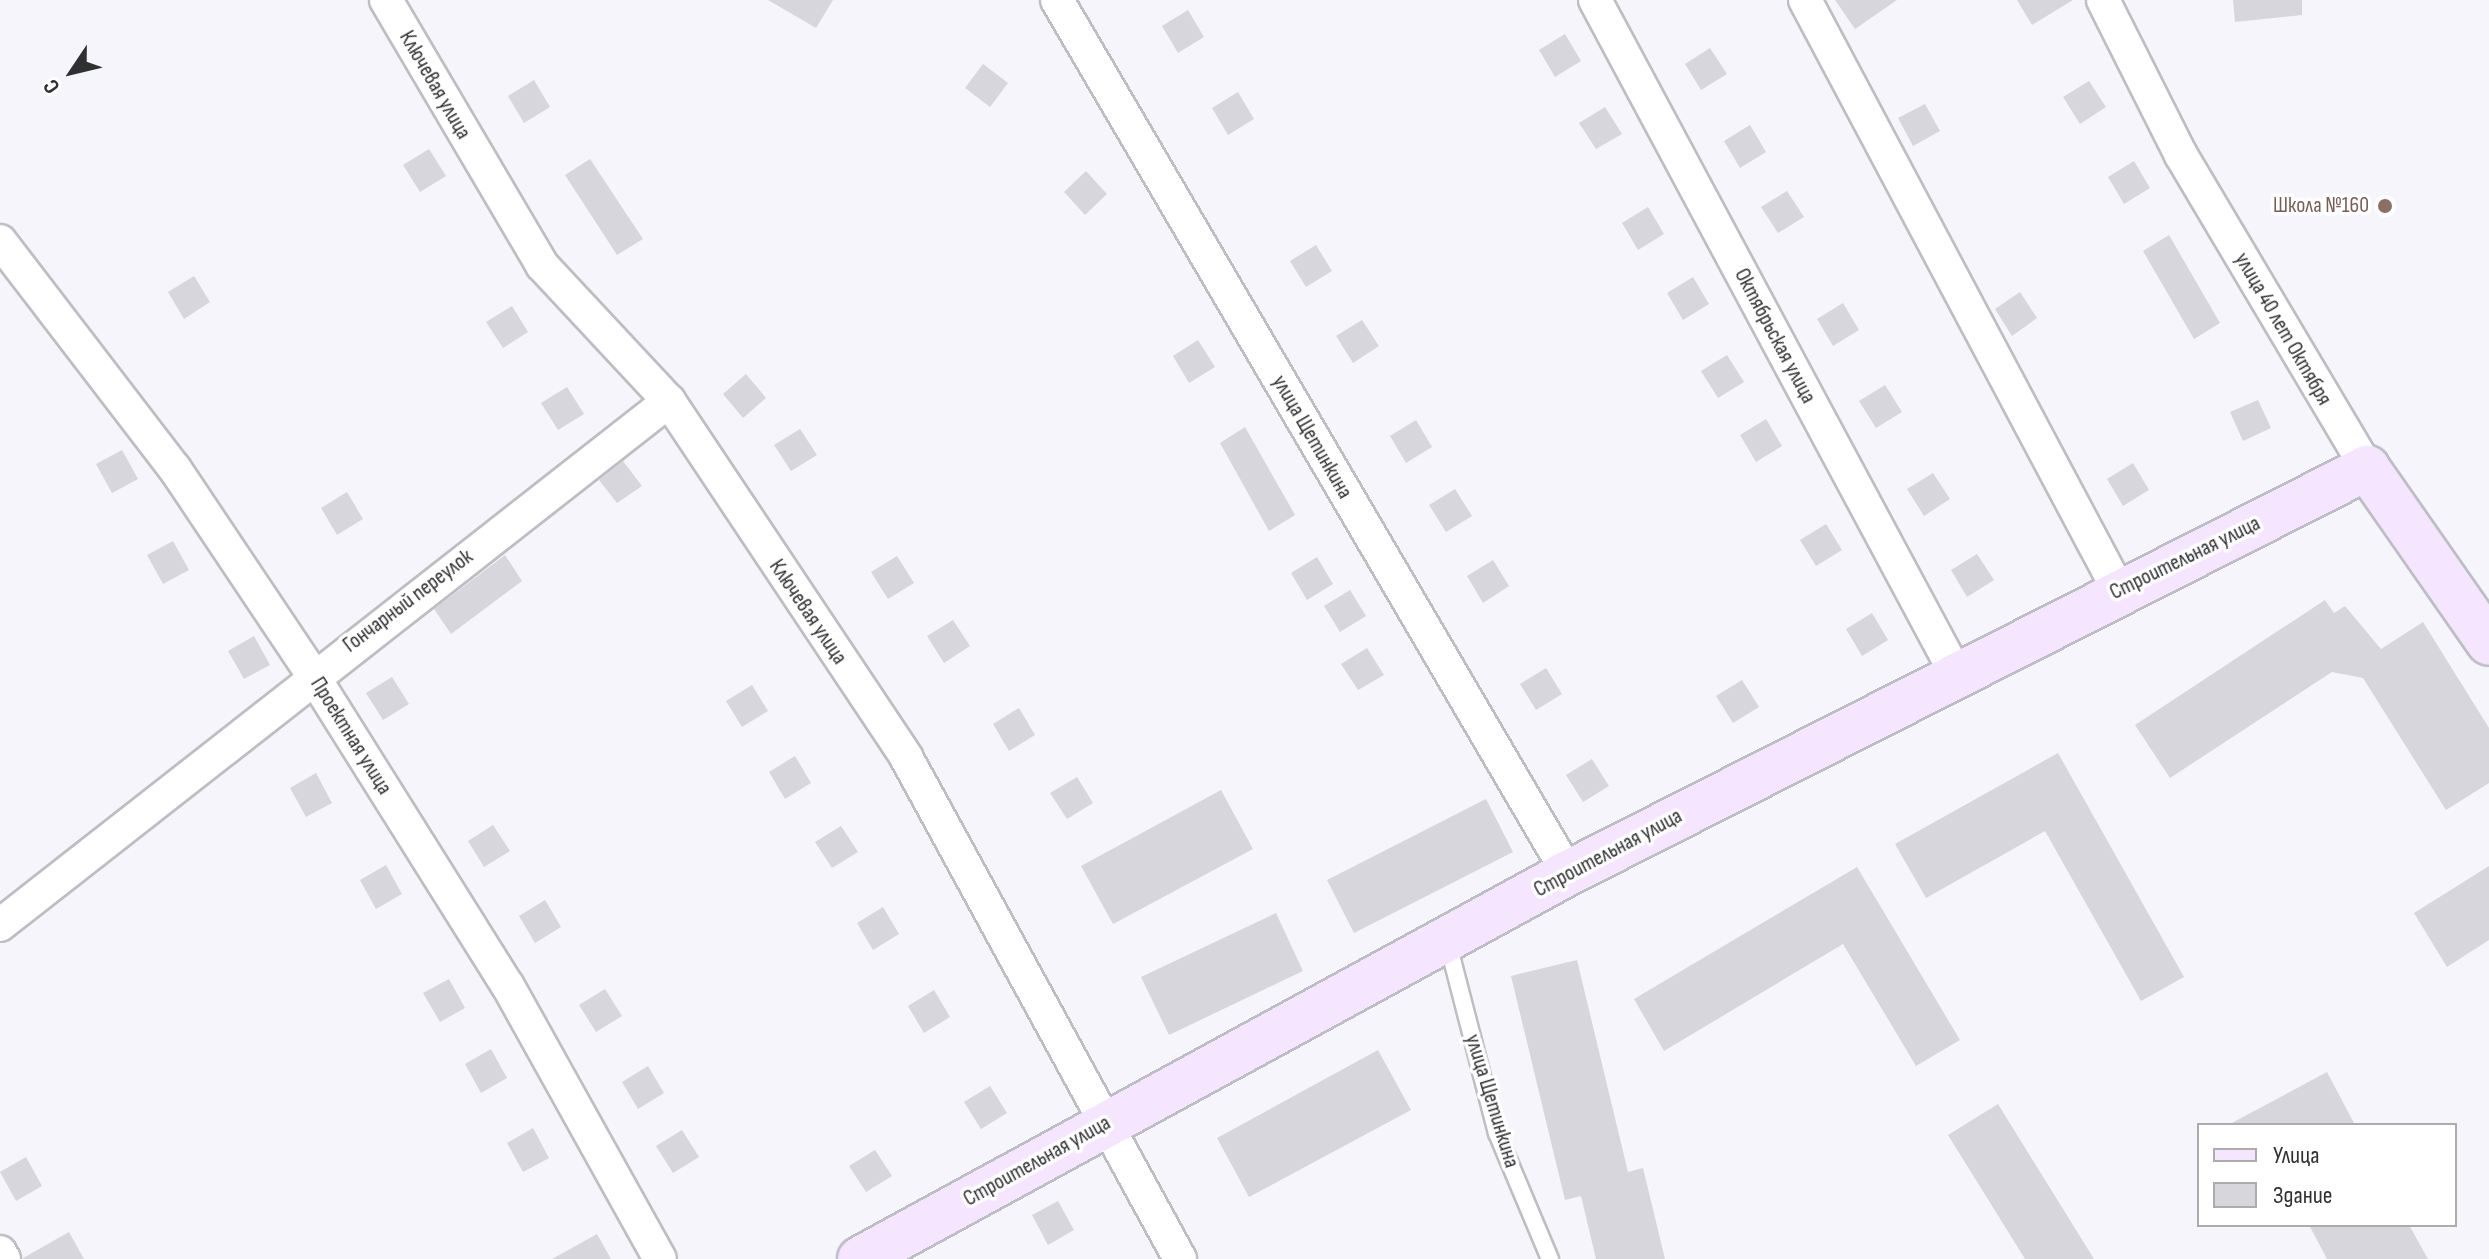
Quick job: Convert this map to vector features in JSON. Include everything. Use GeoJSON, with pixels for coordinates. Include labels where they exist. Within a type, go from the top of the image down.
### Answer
{"type":"FeatureCollection","features":[{"type":"Feature","properties":{"kind":"street","name":"Ключевая улица"},"geometry":{"type":"LineString","coordinates":[[386,0],[542,265],[669,401],[906,757],[1180,1259]]}},
{"type":"Feature","properties":{"kind":"street","name":"улица Щетинкина"},"geometry":{"type":"LineString","coordinates":[[1057,0],[1568,873]]}},
{"type":"Feature","properties":{"kind":"street","name":"Октябрьская улица"},"geometry":{"type":"LineString","coordinates":[[1595,0],[1955,672]]}},
{"type":"Feature","properties":{"kind":"street"},"geometry":{"type":"LineString","coordinates":[[1805,0],[2119,591]]}},
{"type":"Feature","properties":{"kind":"street","name":"улица 40 лет Октября"},"geometry":{"type":"LineString","coordinates":[[2103,0],[2181,155],[2367,468],[2489,643]]}},
{"type":"Feature","properties":{"kind":"street","name":"Проектная улица"},"geometry":{"type":"LineString","coordinates":[[0,241],[175,469],[312,674],[508,986],[660,1259]]}},
{"type":"Feature","properties":{"kind":"street","name":"Гончарный переулок"},"geometry":{"type":"LineString","coordinates":[[0,925],[312,674],[669,401]]}},
{"type":"Feature","properties":{"kind":"street","name":"Строительная улица"},"geometry":{"type":"LineString","coordinates":[[860,1259],[1568,873],[1955,672],[2367,468]]}},
{"type":"Feature","properties":{"kind":"street"},"geometry":{"type":"LineString","coordinates":[[0,1252],[4,1259]]}},
{"type":"Feature","properties":{"kind":"lane","name":"улица Щетинкина"},"geometry":{"type":"LineString","coordinates":[[1447,938],[1497,1133],[1550,1259]]}},
{"type":"Feature","properties":{"kind":"building"},"geometry":{"type":"Polygon","coordinates":[[[768,0],[833,0],[816,28],[768,0]]]}},
{"type":"Feature","properties":{"kind":"building"},"geometry":{"type":"Polygon","coordinates":[[[1835,0],[1897,0],[1855,29],[1835,0]]]}},
{"type":"Feature","properties":{"kind":"building"},"geometry":{"type":"Polygon","coordinates":[[[2017,0],[2073,0],[2032,25],[2017,0]]]}},
{"type":"Feature","properties":{"kind":"building"},"geometry":{"type":"Polygon","coordinates":[[[2233,0],[2302,0],[2302,15],[2235,22],[2233,0]]]}},
{"type":"Feature","properties":{"kind":"building"},"geometry":{"type":"Polygon","coordinates":[[[1188,10],[1204,37],[1178,53],[1162,26],[1188,10]]]}},
{"type":"Feature","properties":{"kind":"building"},"geometry":{"type":"Polygon","coordinates":[[[1565,34],[1581,61],[1555,77],[1539,50],[1565,34]]]}},
{"type":"Feature","properties":{"kind":"building"},"geometry":{"type":"Polygon","coordinates":[[[1710,48],[1727,74],[1701,90],[1685,64],[1710,48]]]}},
{"type":"Feature","properties":{"kind":"building"},"geometry":{"type":"Polygon","coordinates":[[[983,64],[1008,83],[990,107],[965,88],[983,64]]]}},
{"type":"Feature","properties":{"kind":"building"},"geometry":{"type":"Polygon","coordinates":[[[534,80],[550,107],[524,123],[508,96],[534,80]]]}},
{"type":"Feature","properties":{"kind":"building"},"geometry":{"type":"Polygon","coordinates":[[[2089,81],[2106,107],[2080,124],[2063,97],[2089,81]]]}},
{"type":"Feature","properties":{"kind":"building"},"geometry":{"type":"Polygon","coordinates":[[[1238,92],[1254,119],[1228,135],[1212,108],[1238,92]]]}},
{"type":"Feature","properties":{"kind":"building"},"geometry":{"type":"Polygon","coordinates":[[[1925,104],[1940,131],[1913,146],[1898,118],[1925,104]]]}},
{"type":"Feature","properties":{"kind":"building"},"geometry":{"type":"Polygon","coordinates":[[[1605,107],[1622,134],[1596,149],[1579,123],[1605,107]]]}},
{"type":"Feature","properties":{"kind":"building"},"geometry":{"type":"Polygon","coordinates":[[[1750,125],[1766,152],[1740,168],[1724,141],[1750,125]]]}},
{"type":"Feature","properties":{"kind":"building"},"geometry":{"type":"Polygon","coordinates":[[[429,149],[446,176],[420,192],[403,165],[429,149]]]}},
{"type":"Feature","properties":{"kind":"building"},"geometry":{"type":"Polygon","coordinates":[[[590,159],[643,239],[617,255],[565,175],[590,159]]]}},
{"type":"Feature","properties":{"kind":"building"},"geometry":{"type":"Polygon","coordinates":[[[2134,161],[2150,188],[2124,204],[2108,177],[2134,161]]]}},
{"type":"Feature","properties":{"kind":"building"},"geometry":{"type":"Polygon","coordinates":[[[1086,171],[1107,194],[1085,215],[1064,192],[1086,171]]]}},
{"type":"Feature","properties":{"kind":"building"},"geometry":{"type":"Polygon","coordinates":[[[1787,191],[1804,217],[1778,233],[1761,207],[1787,191]]]}},
{"type":"Feature","properties":{"kind":"building"},"geometry":{"type":"Polygon","coordinates":[[[1648,207],[1664,234],[1638,250],[1622,223],[1648,207]]]}},
{"type":"Feature","properties":{"kind":"building"},"geometry":{"type":"Polygon","coordinates":[[[2169,235],[2220,323],[2194,339],[2143,251],[2169,235]]]}},
{"type":"Feature","properties":{"kind":"building"},"geometry":{"type":"Polygon","coordinates":[[[1316,245],[1332,271],[1306,287],[1290,261],[1316,245]]]}},
{"type":"Feature","properties":{"kind":"building"},"geometry":{"type":"Polygon","coordinates":[[[194,276],[210,302],[184,319],[168,292],[194,276]]]}},
{"type":"Feature","properties":{"kind":"building"},"geometry":{"type":"Polygon","coordinates":[[[1693,277],[1709,304],[1683,320],[1667,293],[1693,277]]]}},
{"type":"Feature","properties":{"kind":"building"},"geometry":{"type":"Polygon","coordinates":[[[2020,292],[2037,318],[2012,336],[1995,309],[2020,292]]]}},
{"type":"Feature","properties":{"kind":"building"},"geometry":{"type":"Polygon","coordinates":[[[1843,303],[1859,330],[1833,346],[1817,319],[1843,303]]]}},
{"type":"Feature","properties":{"kind":"building"},"geometry":{"type":"Polygon","coordinates":[[[512,306],[528,332],[503,348],[486,322],[512,306]]]}},
{"type":"Feature","properties":{"kind":"building"},"geometry":{"type":"Polygon","coordinates":[[[1362,320],[1379,346],[1353,363],[1336,336],[1362,320]]]}},
{"type":"Feature","properties":{"kind":"building"},"geometry":{"type":"Polygon","coordinates":[[[1198,340],[1215,367],[1189,383],[1173,356],[1198,340]]]}},
{"type":"Feature","properties":{"kind":"building"},"geometry":{"type":"Polygon","coordinates":[[[1727,355],[1744,382],[1718,398],[1701,371],[1727,355]]]}},
{"type":"Feature","properties":{"kind":"building"},"geometry":{"type":"Polygon","coordinates":[[[746,374],[766,398],[743,418],[723,394],[746,374]]]}},
{"type":"Feature","properties":{"kind":"building"},"geometry":{"type":"Polygon","coordinates":[[[1885,385],[1902,412],[1876,428],[1859,401],[1885,385]]]}},
{"type":"Feature","properties":{"kind":"building"},"geometry":{"type":"Polygon","coordinates":[[[567,387],[584,414],[558,430],[541,403],[567,387]]]}},
{"type":"Feature","properties":{"kind":"building"},"geometry":{"type":"Polygon","coordinates":[[[2258,400],[2271,428],[2243,441],[2230,412],[2258,400]]]}},
{"type":"Feature","properties":{"kind":"building"},"geometry":{"type":"Polygon","coordinates":[[[1766,419],[1782,446],[1756,462],[1740,435],[1766,419]]]}},
{"type":"Feature","properties":{"kind":"building"},"geometry":{"type":"Polygon","coordinates":[[[1416,420],[1432,447],[1406,463],[1390,436],[1416,420]]]}},
{"type":"Feature","properties":{"kind":"building"},"geometry":{"type":"Polygon","coordinates":[[[1245,427],[1295,515],[1269,531],[1220,443],[1245,427]]]}},
{"type":"Feature","properties":{"kind":"building"},"geometry":{"type":"Polygon","coordinates":[[[800,429],[817,455],[791,471],[774,445],[800,429]]]}},
{"type":"Feature","properties":{"kind":"building"},"geometry":{"type":"Polygon","coordinates":[[[122,450],[138,479],[112,493],[96,464],[122,450]]]}},
{"type":"Feature","properties":{"kind":"building"},"geometry":{"type":"Polygon","coordinates":[[[623,461],[642,486],[617,503],[599,480],[623,461]]]}},
{"type":"Feature","properties":{"kind":"building"},"geometry":{"type":"Polygon","coordinates":[[[2133,463],[2149,490],[2123,506],[2107,479],[2133,463]]]}},
{"type":"Feature","properties":{"kind":"building"},"geometry":{"type":"Polygon","coordinates":[[[1933,473],[1950,499],[1924,516],[1907,489],[1933,473]]]}},
{"type":"Feature","properties":{"kind":"building"},"geometry":{"type":"Polygon","coordinates":[[[1455,489],[1472,516],[1446,532],[1429,505],[1455,489]]]}},
{"type":"Feature","properties":{"kind":"building"},"geometry":{"type":"Polygon","coordinates":[[[347,492],[363,519],[337,535],[321,508],[347,492]]]}},
{"type":"Feature","properties":{"kind":"building"},"geometry":{"type":"Polygon","coordinates":[[[1826,524],[1842,550],[1816,566],[1800,540],[1826,524]]]}},
{"type":"Feature","properties":{"kind":"building"},"geometry":{"type":"Polygon","coordinates":[[[173,541],[189,570],[163,584],[147,555],[173,541]]]}},
{"type":"Feature","properties":{"kind":"building"},"geometry":{"type":"Polygon","coordinates":[[[1977,554],[1994,580],[1967,597],[1951,570],[1977,554]]]}},
{"type":"Feature","properties":{"kind":"building"},"geometry":{"type":"Polygon","coordinates":[[[505,555],[522,581],[451,634],[434,609],[505,555]]]}},
{"type":"Feature","properties":{"kind":"building"},"geometry":{"type":"Polygon","coordinates":[[[897,556],[914,583],[888,599],[871,572],[897,556]]]}},
{"type":"Feature","properties":{"kind":"building"},"geometry":{"type":"Polygon","coordinates":[[[1317,557],[1333,584],[1307,600],[1291,573],[1317,557]]]}},
{"type":"Feature","properties":{"kind":"building"},"geometry":{"type":"Polygon","coordinates":[[[1493,560],[1509,586],[1483,603],[1467,576],[1493,560]]]}},
{"type":"Feature","properties":{"kind":"building"},"geometry":{"type":"Polygon","coordinates":[[[1350,590],[1366,616],[1340,632],[1324,606],[1350,590]]]}},
{"type":"Feature","properties":{"kind":"building"},"geometry":{"type":"Polygon","coordinates":[[[2325,600],[2334,613],[2345,606],[2381,649],[2423,622],[2489,728],[2489,783],[2446,810],[2363,678],[2332,672],[2170,778],[2135,725],[2325,600]]]}},
{"type":"Feature","properties":{"kind":"building"},"geometry":{"type":"Polygon","coordinates":[[[1872,613],[1888,640],[1862,656],[1846,629],[1872,613]]]}},
{"type":"Feature","properties":{"kind":"building"},"geometry":{"type":"Polygon","coordinates":[[[953,620],[970,646],[944,663],[927,636],[953,620]]]}},
{"type":"Feature","properties":{"kind":"building"},"geometry":{"type":"Polygon","coordinates":[[[254,636],[270,665],[244,679],[228,651],[254,636]]]}},
{"type":"Feature","properties":{"kind":"building"},"geometry":{"type":"Polygon","coordinates":[[[1367,648],[1384,675],[1358,690],[1341,664],[1367,648]]]}},
{"type":"Feature","properties":{"kind":"building"},"geometry":{"type":"Polygon","coordinates":[[[1546,668],[1562,694],[1536,710],[1520,684],[1546,668]]]}},
{"type":"Feature","properties":{"kind":"building"},"geometry":{"type":"Polygon","coordinates":[[[392,677],[409,704],[383,720],[366,693],[392,677]]]}},
{"type":"Feature","properties":{"kind":"building"},"geometry":{"type":"Polygon","coordinates":[[[1742,680],[1759,707],[1733,723],[1716,696],[1742,680]]]}},
{"type":"Feature","properties":{"kind":"building"},"geometry":{"type":"Polygon","coordinates":[[[752,685],[768,711],[742,727],[726,701],[752,685]]]}},
{"type":"Feature","properties":{"kind":"building"},"geometry":{"type":"Polygon","coordinates":[[[1019,708],[1035,735],[1009,751],[993,724],[1019,708]]]}},
{"type":"Feature","properties":{"kind":"building"},"geometry":{"type":"Polygon","coordinates":[[[2058,753],[2184,977],[2141,1001],[2045,831],[1926,898],[1895,844],[2058,753]]]}},
{"type":"Feature","properties":{"kind":"building"},"geometry":{"type":"Polygon","coordinates":[[[795,756],[811,783],[785,799],[769,772],[795,756]]]}},
{"type":"Feature","properties":{"kind":"building"},"geometry":{"type":"Polygon","coordinates":[[[1592,759],[1609,786],[1583,802],[1566,775],[1592,759]]]}},
{"type":"Feature","properties":{"kind":"building"},"geometry":{"type":"Polygon","coordinates":[[[316,773],[332,803],[306,817],[290,788],[316,773]]]}},
{"type":"Feature","properties":{"kind":"building"},"geometry":{"type":"Polygon","coordinates":[[[1077,777],[1093,803],[1067,819],[1050,793],[1077,777]]]}},
{"type":"Feature","properties":{"kind":"building"},"geometry":{"type":"Polygon","coordinates":[[[1221,790],[1253,849],[1113,924],[1081,866],[1221,790]]]}},
{"type":"Feature","properties":{"kind":"building"},"geometry":{"type":"Polygon","coordinates":[[[1486,799],[1513,852],[1354,933],[1327,880],[1486,799]]]}},
{"type":"Feature","properties":{"kind":"building"},"geometry":{"type":"Polygon","coordinates":[[[493,825],[510,851],[484,867],[468,841],[493,825]]]}},
{"type":"Feature","properties":{"kind":"building"},"geometry":{"type":"Polygon","coordinates":[[[841,826],[858,852],[832,868],[815,842],[841,826]]]}},
{"type":"Feature","properties":{"kind":"building"},"geometry":{"type":"Polygon","coordinates":[[[386,865],[402,894],[376,909],[360,880],[386,865]]]}},
{"type":"Feature","properties":{"kind":"building"},"geometry":{"type":"Polygon","coordinates":[[[2489,866],[2489,940],[2447,967],[2414,913],[2489,866]]]}},
{"type":"Feature","properties":{"kind":"building"},"geometry":{"type":"Polygon","coordinates":[[[1857,867],[1960,1040],[1916,1066],[1843,944],[1664,1051],[1634,999],[1857,867]]]}},
{"type":"Feature","properties":{"kind":"building"},"geometry":{"type":"Polygon","coordinates":[[[545,900],[561,927],[535,943],[519,916],[545,900]]]}},
{"type":"Feature","properties":{"kind":"building"},"geometry":{"type":"Polygon","coordinates":[[[883,907],[899,934],[873,950],[857,923],[883,907]]]}},
{"type":"Feature","properties":{"kind":"building"},"geometry":{"type":"Polygon","coordinates":[[[1276,913],[1303,971],[1169,1035],[1141,977],[1276,913]]]}},
{"type":"Feature","properties":{"kind":"building"},"geometry":{"type":"Polygon","coordinates":[[[1577,960],[1628,1172],[1643,1168],[1665,1259],[1596,1259],[1581,1196],[1565,1200],[1511,976],[1577,960]]]}},
{"type":"Feature","properties":{"kind":"building"},"geometry":{"type":"Polygon","coordinates":[[[449,979],[465,1008],[440,1022],[423,993],[449,979]]]}},
{"type":"Feature","properties":{"kind":"building"},"geometry":{"type":"Polygon","coordinates":[[[605,989],[622,1016],[596,1032],[579,1005],[605,989]]]}},
{"type":"Feature","properties":{"kind":"building"},"geometry":{"type":"Polygon","coordinates":[[[934,990],[950,1017],[924,1033],[908,1006],[934,990]]]}},
{"type":"Feature","properties":{"kind":"building"},"geometry":{"type":"Polygon","coordinates":[[[491,1049],[507,1078],[481,1093],[465,1064],[491,1049]]]}},
{"type":"Feature","properties":{"kind":"building"},"geometry":{"type":"Polygon","coordinates":[[[1378,1050],[1411,1110],[1249,1197],[1217,1138],[1378,1050]]]}},
{"type":"Feature","properties":{"kind":"building"},"geometry":{"type":"Polygon","coordinates":[[[648,1066],[664,1093],[638,1109],[622,1082],[648,1066]]]}},
{"type":"Feature","properties":{"kind":"building"},"geometry":{"type":"Polygon","coordinates":[[[2327,1072],[2354,1123],[2232,1123],[2327,1072]]]}},
{"type":"Feature","properties":{"kind":"building"},"geometry":{"type":"Polygon","coordinates":[[[990,1086],[1007,1113],[981,1129],[964,1102],[990,1086]]]}},
{"type":"Feature","properties":{"kind":"building"},"geometry":{"type":"Polygon","coordinates":[[[1998,1104],[2094,1259],[2025,1259],[1948,1135],[1998,1104]]]}},
{"type":"Feature","properties":{"kind":"building"},"geometry":{"type":"Polygon","coordinates":[[[533,1128],[549,1158],[523,1172],[507,1143],[533,1128]]]}},
{"type":"Feature","properties":{"kind":"building"},"geometry":{"type":"Polygon","coordinates":[[[682,1130],[699,1157],[673,1173],[656,1146],[682,1130]]]}},
{"type":"Feature","properties":{"kind":"building"},"geometry":{"type":"Polygon","coordinates":[[[875,1150],[892,1176],[866,1192],[849,1166],[875,1150]]]}},
{"type":"Feature","properties":{"kind":"building"},"geometry":{"type":"Polygon","coordinates":[[[26,1157],[42,1186],[16,1201],[0,1172],[26,1157]]]}},
{"type":"Feature","properties":{"kind":"building"},"geometry":{"type":"Polygon","coordinates":[[[1058,1201],[1074,1230],[1048,1245],[1032,1215],[1058,1201]]]}},
{"type":"Feature","properties":{"kind":"building"},"geometry":{"type":"Polygon","coordinates":[[[2310,1227],[2410,1227],[2428,1259],[2327,1259],[2310,1227]]]}},
{"type":"Feature","properties":{"kind":"building"},"geometry":{"type":"Polygon","coordinates":[[[69,1232],[84,1259],[23,1259],[23,1258],[69,1232]]]}},
{"type":"Feature","properties":{"kind":"building"},"geometry":{"type":"Polygon","coordinates":[[[597,1234],[611,1259],[552,1259],[597,1234]]]}},
{"type":"Feature","properties":{"kind":"place","name":"Школа №160"},"geometry":{"type":"Point","coordinates":[2385,206]}}]}
